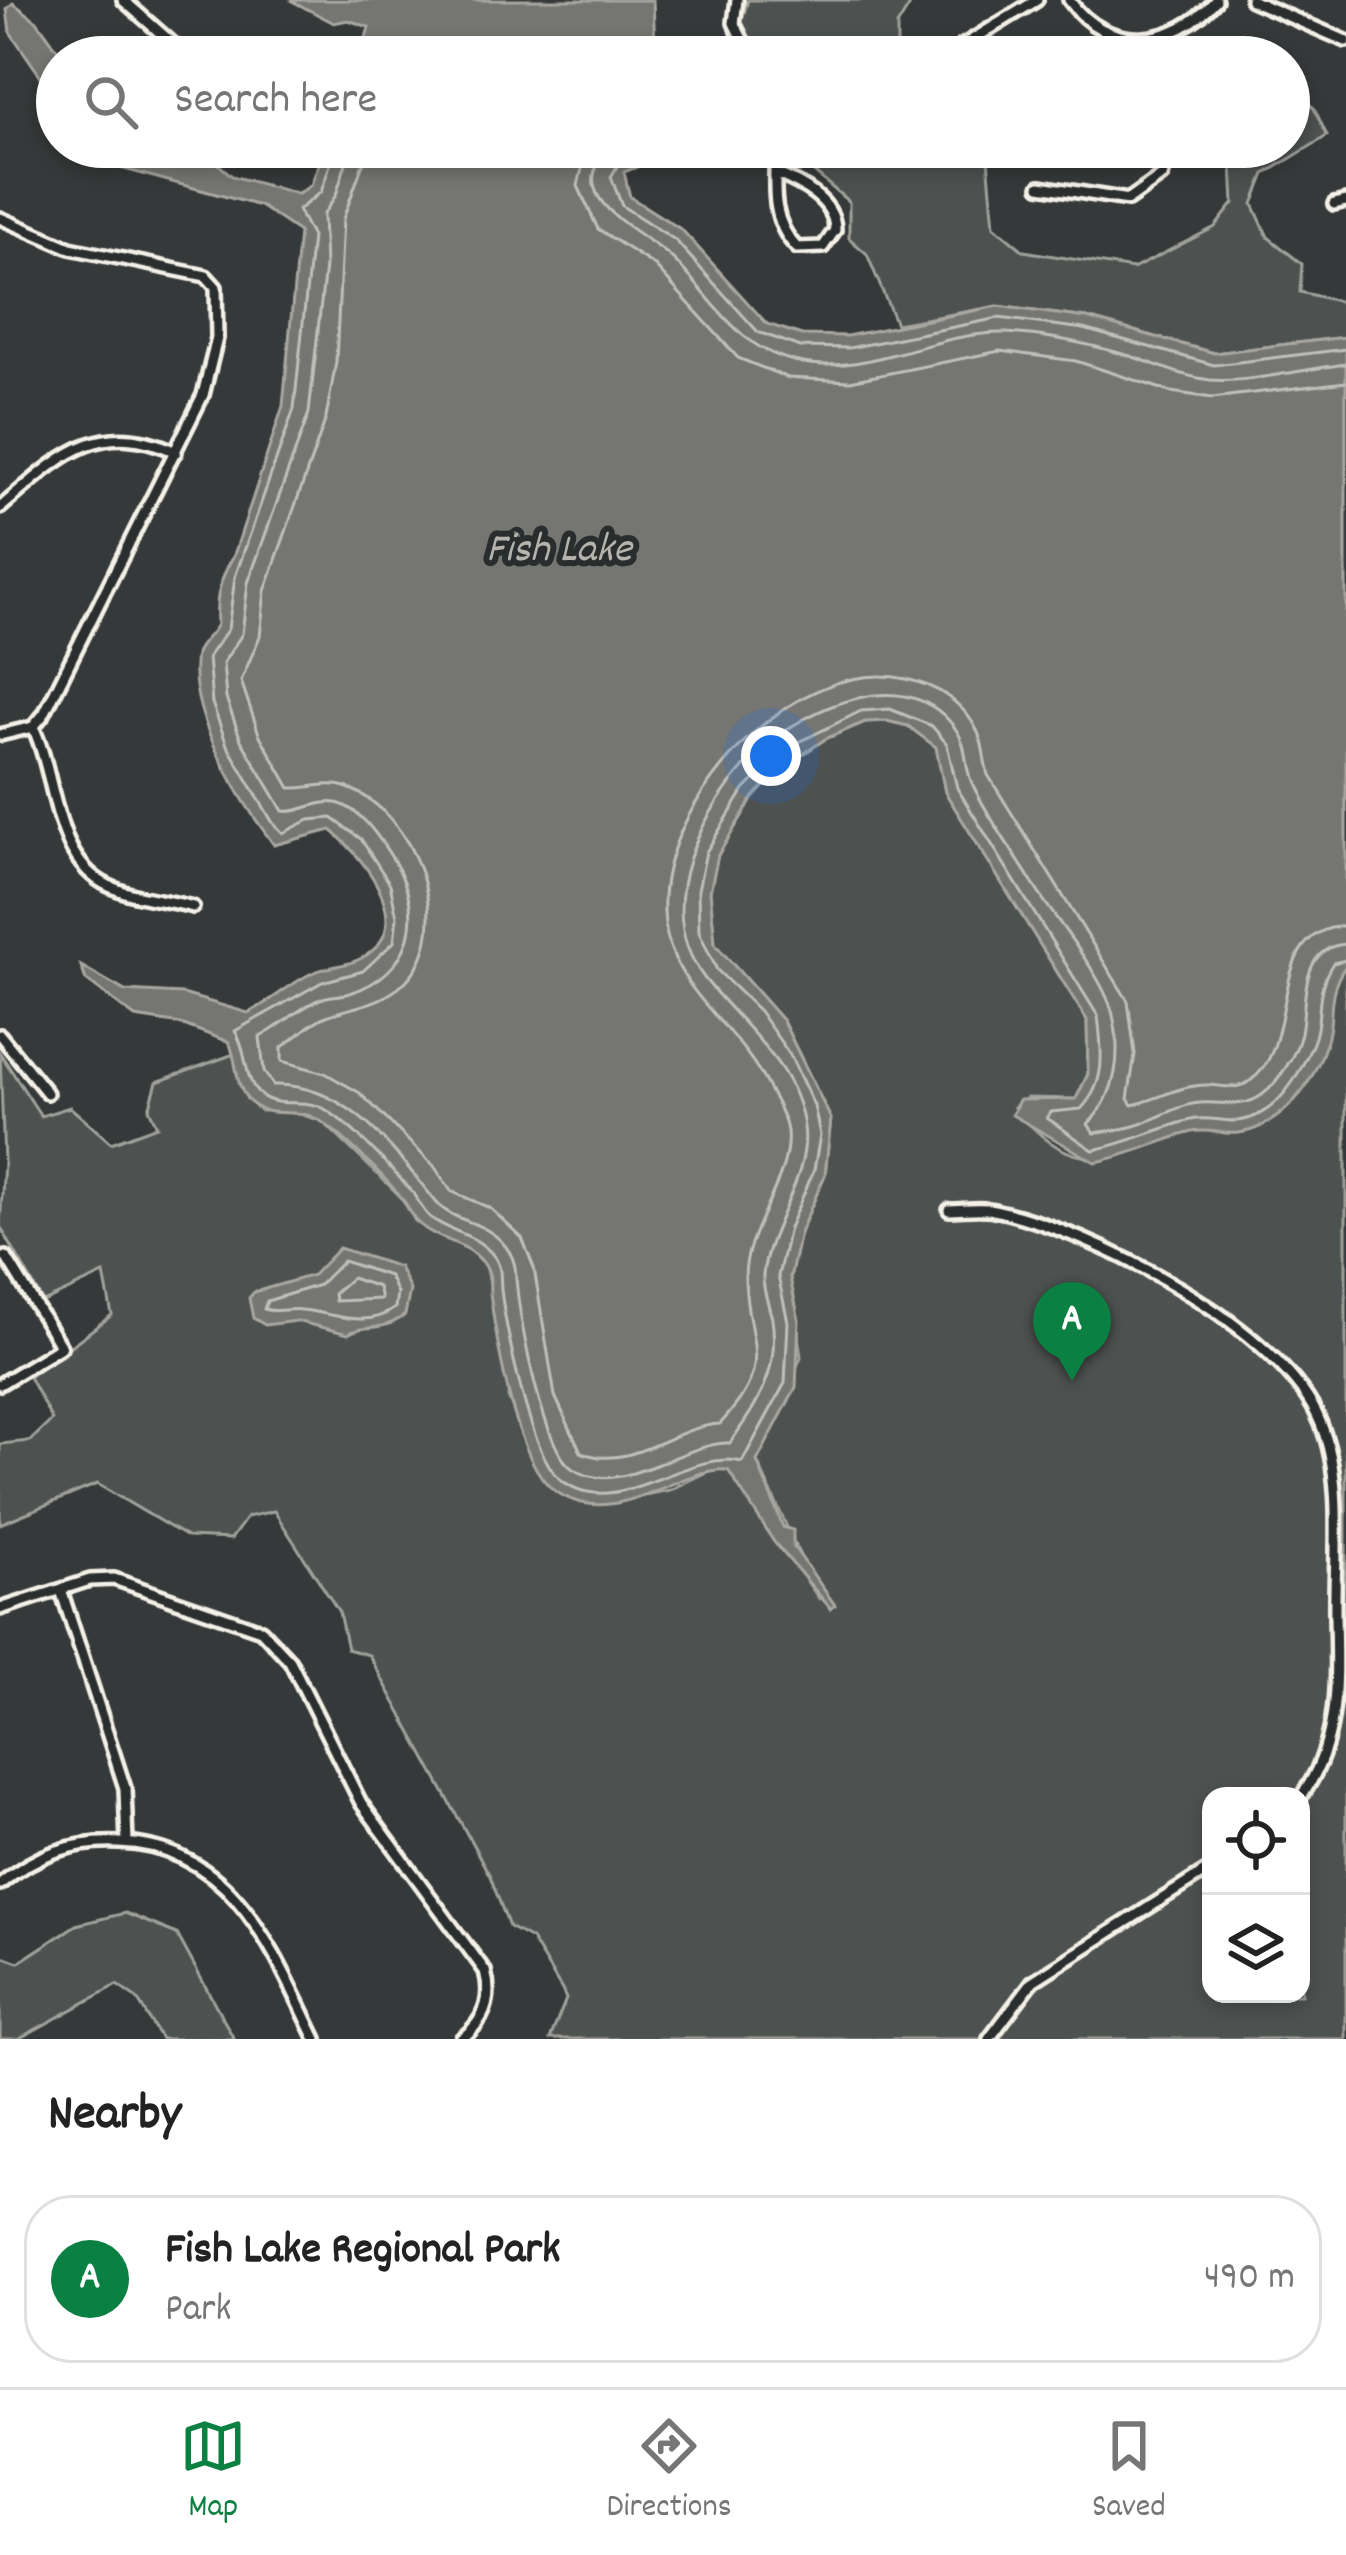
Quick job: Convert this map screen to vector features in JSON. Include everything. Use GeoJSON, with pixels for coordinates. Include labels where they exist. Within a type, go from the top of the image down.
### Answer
{"type":"FeatureCollection","features":[{"type":"Feature","properties":{"kind":"street"},"geometry":{"type":"LineString","coordinates":[[123,0],[164,36]]}},
{"type":"Feature","properties":{"kind":"street"},"geometry":{"type":"LineString","coordinates":[[978,36],[1037,0]]}},
{"type":"Feature","properties":{"kind":"street"},"geometry":{"type":"LineString","coordinates":[[1069,0],[1104,31],[1136,36]]}},
{"type":"Feature","properties":{"kind":"street"},"geometry":{"type":"LineString","coordinates":[[1164,36],[1184,29],[1216,0]]}},
{"type":"Feature","properties":{"kind":"street"},"geometry":{"type":"LineString","coordinates":[[1252,0],[1346,41]]}},
{"type":"Feature","properties":{"kind":"street"},"geometry":{"type":"LineString","coordinates":[[735,4],[734,23],[740,36]]}},
{"type":"Feature","properties":{"kind":"street"},"geometry":{"type":"LineString","coordinates":[[775,168],[774,198],[785,233],[801,249],[823,247],[836,230],[833,214],[804,187],[775,173]]}},
{"type":"Feature","properties":{"kind":"street"},"geometry":{"type":"LineString","coordinates":[[1040,186],[1128,200],[1162,176],[1164,168]]}},
{"type":"Feature","properties":{"kind":"street"},"geometry":{"type":"LineString","coordinates":[[0,218],[44,241],[206,276],[214,283],[217,338],[211,368],[176,452],[44,714],[33,727],[0,735]]}},
{"type":"Feature","properties":{"kind":"street"},"geometry":{"type":"LineString","coordinates":[[0,508],[60,459],[104,438],[132,436],[176,452]]}},
{"type":"Feature","properties":{"kind":"street"},"geometry":{"type":"LineString","coordinates":[[33,727],[67,837],[83,867],[108,886],[193,907]]}},
{"type":"Feature","properties":{"kind":"street"},"geometry":{"type":"LineString","coordinates":[[0,1034],[47,1093]]}},
{"type":"Feature","properties":{"kind":"street"},"geometry":{"type":"LineString","coordinates":[[949,1210],[993,1210],[1167,1282],[1275,1358],[1312,1404],[1332,1471],[1336,1699],[1325,1752],[1306,1787]]}},
{"type":"Feature","properties":{"kind":"street"},"geometry":{"type":"LineString","coordinates":[[0,1384],[61,1347],[6,1257]]}},
{"type":"Feature","properties":{"kind":"street"},"geometry":{"type":"LineString","coordinates":[[0,1609],[90,1580],[124,1580],[236,1618],[272,1638],[290,1661],[346,1779],[488,1978],[488,2001],[479,2022],[461,2039]]}},
{"type":"Feature","properties":{"kind":"street"},"geometry":{"type":"LineString","coordinates":[[61,1590],[125,1788],[127,1843]]}},
{"type":"Feature","properties":{"kind":"street"},"geometry":{"type":"LineString","coordinates":[[0,1884],[58,1849],[127,1843],[182,1856],[230,1890],[263,1933],[316,2039]]}},
{"type":"Feature","properties":{"kind":"street"},"geometry":{"type":"LineString","coordinates":[[989,2039],[1033,1982],[1202,1874]]}},
{"type":"Feature","properties":{"kind":"shaded area"},"geometry":{"type":"Polygon","coordinates":[[[748,0],[913,0],[897,26],[897,36],[748,36],[741,23],[748,0]]]}},
{"type":"Feature","properties":{"kind":"shaded area"},"geometry":{"type":"Polygon","coordinates":[[[1310,105],[1314,108],[1327,136],[1310,146],[1310,105]]]}},
{"type":"Feature","properties":{"kind":"shaded area"},"geometry":{"type":"Polygon","coordinates":[[[809,168],[989,168],[994,226],[1024,251],[1133,269],[1215,227],[1234,203],[1232,168],[1275,168],[1265,174],[1253,204],[1268,237],[1302,264],[1300,292],[1346,303],[1346,337],[1214,353],[1087,318],[998,306],[896,324],[867,254],[849,238],[849,202],[809,168]]]}},
{"type":"Feature","properties":{"kind":"shaded area"},"geometry":{"type":"Polygon","coordinates":[[[887,721],[908,726],[936,747],[945,792],[1087,1020],[1088,1074],[1076,1099],[1027,1098],[1014,1107],[1059,1148],[1099,1157],[1194,1131],[1241,1132],[1270,1121],[1294,1101],[1312,1076],[1332,996],[1346,965],[1346,2039],[550,2039],[566,1999],[562,1990],[531,1939],[509,1927],[490,1876],[369,1655],[347,1649],[339,1612],[274,1511],[247,1517],[231,1539],[187,1537],[97,1484],[0,1524],[0,1444],[30,1441],[52,1420],[29,1377],[112,1315],[104,1274],[43,1302],[0,1226],[4,1162],[0,1053],[41,1116],[70,1107],[111,1143],[157,1126],[149,1109],[157,1082],[234,1054],[247,1099],[261,1111],[290,1111],[322,1121],[401,1197],[415,1221],[467,1247],[486,1265],[509,1375],[508,1397],[532,1460],[585,1503],[600,1504],[669,1490],[713,1469],[728,1470],[820,1600],[757,1461],[801,1357],[790,1278],[800,1233],[825,1174],[831,1119],[783,1021],[715,944],[710,891],[718,855],[753,798],[776,773],[825,739],[865,722],[887,721]]]}},
{"type":"Feature","properties":{"kind":"shaded area"},"geometry":{"type":"Polygon","coordinates":[[[125,1913],[177,1934],[234,2039],[161,2039],[137,1999],[117,1985],[18,2039],[0,2039],[0,1955],[19,1962],[76,1925],[125,1913]]]}},
{"type":"Feature","properties":{"kind":"water"},"geometry":{"type":"Polygon","coordinates":[[[290,0],[653,0],[654,36],[367,36],[369,27],[348,20],[334,23],[290,0]]]}},
{"type":"Feature","properties":{"kind":"water"},"geometry":{"type":"Polygon","coordinates":[[[13,3],[48,36],[36,36],[36,70],[10,32],[7,9],[13,3]]]}},
{"type":"Feature","properties":{"kind":"water","name":"Fish Lake"},"geometry":{"type":"Polygon","coordinates":[[[120,168],[223,168],[232,176],[298,194],[311,185],[317,168],[634,168],[624,172],[630,197],[682,230],[767,324],[802,335],[847,336],[998,306],[1087,318],[1214,353],[1346,337],[1346,965],[1335,986],[1329,1034],[1320,1059],[1304,1088],[1282,1113],[1254,1129],[1192,1132],[1095,1162],[1012,1115],[1019,1100],[1076,1099],[1088,1074],[1087,1020],[945,792],[936,747],[908,726],[865,722],[825,739],[776,773],[753,798],[718,855],[710,891],[715,944],[783,1021],[831,1119],[825,1175],[800,1233],[790,1278],[799,1320],[796,1387],[757,1461],[783,1527],[793,1530],[793,1546],[835,1605],[831,1609],[774,1542],[728,1470],[709,1471],[646,1495],[600,1505],[577,1502],[554,1490],[541,1476],[519,1428],[497,1339],[489,1274],[480,1258],[418,1223],[386,1180],[327,1125],[309,1115],[265,1110],[249,1101],[229,1042],[181,1024],[135,1017],[86,980],[81,966],[125,991],[183,994],[248,1013],[312,973],[366,956],[384,936],[387,920],[377,886],[331,830],[274,845],[218,755],[199,703],[197,651],[217,624],[222,580],[283,406],[299,232],[260,206],[120,168]]]}},
{"type":"Feature","properties":{"kind":"water"},"geometry":{"type":"Polygon","coordinates":[[[339,1248],[399,1267],[410,1290],[405,1315],[348,1334],[296,1321],[265,1325],[253,1318],[249,1298],[254,1292],[313,1275],[339,1248]]]}},
{"type":"Feature","properties":{"kind":"place","name":"Fish Lake Regional Park"},"geometry":{"type":"Point","coordinates":[1072,1381]}}]}
